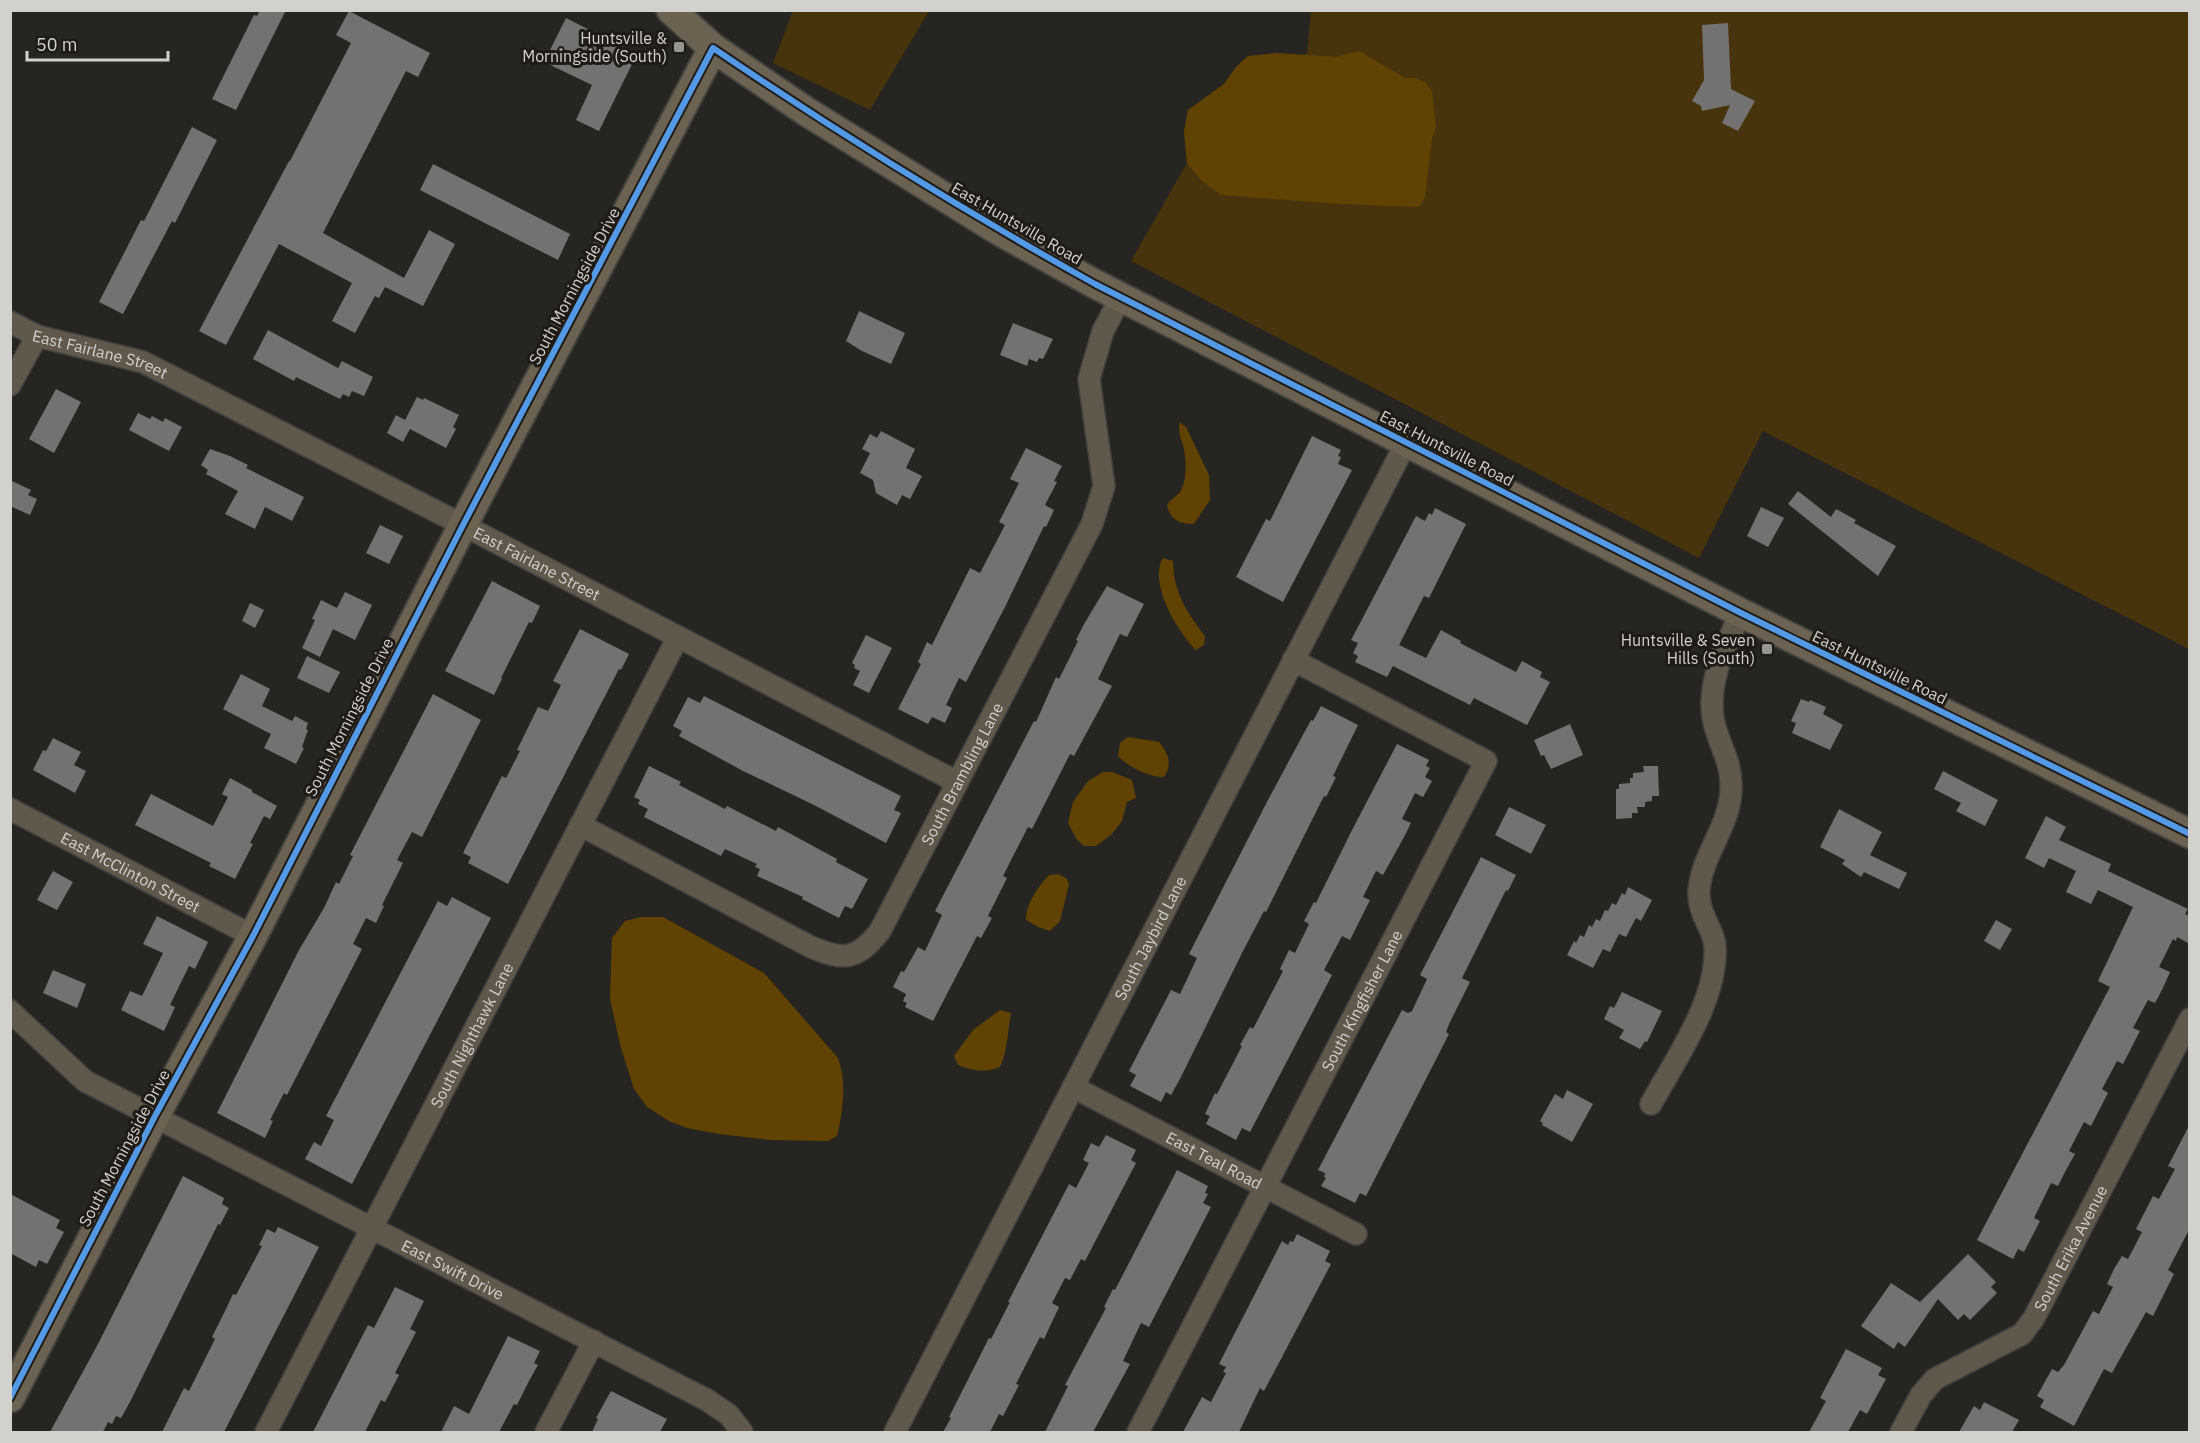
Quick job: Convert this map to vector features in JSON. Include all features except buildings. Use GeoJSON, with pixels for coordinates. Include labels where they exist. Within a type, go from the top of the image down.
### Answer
{"type":"FeatureCollection","features":[{"type":"Feature","properties":{"kind":"main road","name":"East Huntsville Road"},"geometry":{"type":"LineString","coordinates":[[671,10],[713,48],[807,112],[1001,232],[1121,297],[1741,613],[2190,834]]}},
{"type":"Feature","properties":{"kind":"main road","name":"South Morningside Drive"},"geometry":{"type":"LineString","coordinates":[[10,1398],[155,1116],[253,936],[463,525],[713,48]]}},
{"type":"Feature","properties":{"kind":"street","name":"South Brambling Lane"},"geometry":{"type":"LineString","coordinates":[[580,825],[811,947],[833,956],[851,955],[867,946],[880,931],[1092,524],[1104,486],[1089,379],[1103,331],[1121,297]]}},
{"type":"Feature","properties":{"kind":"street","name":"East Fairlane Street"},"geometry":{"type":"LineString","coordinates":[[10,322],[37,336],[143,362],[463,525],[957,782]]}},
{"type":"Feature","properties":{"kind":"street"},"geometry":{"type":"LineString","coordinates":[[10,385],[37,336]]}},
{"type":"Feature","properties":{"kind":"street","name":"South Jaybird Lane"},"geometry":{"type":"LineString","coordinates":[[895,1432],[1406,443]]}},
{"type":"Feature","properties":{"kind":"street"},"geometry":{"type":"LineString","coordinates":[[1651,1104],[1705,1004],[1714,974],[1715,943],[1702,915],[1699,891],[1705,866],[1721,831],[1731,792],[1728,760],[1715,728],[1712,693],[1725,646],[1741,613]]}},
{"type":"Feature","properties":{"kind":"street","name":"South Nighthawk Lane"},"geometry":{"type":"LineString","coordinates":[[266,1432],[678,637]]}},
{"type":"Feature","properties":{"kind":"street","name":"South Kingfisher Lane"},"geometry":{"type":"LineString","coordinates":[[1138,1432],[1486,760],[1293,660]]}},
{"type":"Feature","properties":{"kind":"street","name":"East McClinton Street"},"geometry":{"type":"LineString","coordinates":[[10,809],[253,936]]}},
{"type":"Feature","properties":{"kind":"street","name":"East Swift Drive"},"geometry":{"type":"LineString","coordinates":[[10,1011],[86,1081],[594,1341],[718,1407],[729,1415],[742,1432]]}},
{"type":"Feature","properties":{"kind":"street","name":"South Erika Avenue"},"geometry":{"type":"LineString","coordinates":[[1902,1432],[1921,1395],[1935,1379],[2022,1334],[2034,1318],[2190,1019]]}},
{"type":"Feature","properties":{"kind":"street","name":"East Teal Road"},"geometry":{"type":"LineString","coordinates":[[1073,1088],[1356,1234]]}},
{"type":"Feature","properties":{"kind":"street"},"geometry":{"type":"LineString","coordinates":[[546,1432],[594,1341]]}},
{"type":"Feature","properties":{"kind":"shaded area"},"geometry":{"type":"Polygon","coordinates":[[[793,10],[929,11],[870,110],[773,63],[793,10]]]}},
{"type":"Feature","properties":{"kind":"shaded area"},"geometry":{"type":"Polygon","coordinates":[[[1311,11],[2189,11],[2189,649],[1763,431],[1699,558],[1131,261],[1187,163],[1184,132],[1188,110],[1224,84],[1236,67],[1248,56],[1307,54],[1311,11]]]}},
{"type":"Feature","properties":{"kind":"shaded area"},"geometry":{"type":"Polygon","coordinates":[[[1359,51],[1405,78],[1416,78],[1426,83],[1432,91],[1436,127],[1432,138],[1425,197],[1419,207],[1221,195],[1202,181],[1187,163],[1184,132],[1188,110],[1224,84],[1236,67],[1248,56],[1276,53],[1336,57],[1359,51]]]}},
{"type":"Feature","properties":{"kind":"shaded area"},"geometry":{"type":"Polygon","coordinates":[[[1180,422],[1186,427],[1209,475],[1210,500],[1194,524],[1173,518],[1167,505],[1181,490],[1185,479],[1186,468],[1179,432],[1180,422]]]}},
{"type":"Feature","properties":{"kind":"shaded area"},"geometry":{"type":"Polygon","coordinates":[[[1163,558],[1173,561],[1178,592],[1192,619],[1205,636],[1204,645],[1196,650],[1181,632],[1167,607],[1159,580],[1159,568],[1163,558]]]}},
{"type":"Feature","properties":{"kind":"shaded area"},"geometry":{"type":"Polygon","coordinates":[[[1128,737],[1159,742],[1165,750],[1169,763],[1164,777],[1152,776],[1139,771],[1118,756],[1120,743],[1128,737]]]}},
{"type":"Feature","properties":{"kind":"shaded area"},"geometry":{"type":"Polygon","coordinates":[[[1103,772],[1112,772],[1132,780],[1136,798],[1127,802],[1122,821],[1112,834],[1096,846],[1084,846],[1077,840],[1068,823],[1073,802],[1088,781],[1103,772]]]}},
{"type":"Feature","properties":{"kind":"shaded area"},"geometry":{"type":"Polygon","coordinates":[[[1058,874],[1066,878],[1069,884],[1060,921],[1050,931],[1026,920],[1033,896],[1049,875],[1058,874]]]}},
{"type":"Feature","properties":{"kind":"shaded area"},"geometry":{"type":"Polygon","coordinates":[[[641,917],[663,917],[764,973],[838,1058],[841,1067],[843,1097],[837,1136],[828,1141],[770,1140],[719,1134],[687,1128],[669,1121],[647,1107],[634,1089],[621,1048],[610,999],[612,938],[625,921],[641,917]]]}},
{"type":"Feature","properties":{"kind":"shaded area"},"geometry":{"type":"Polygon","coordinates":[[[1000,1010],[1011,1013],[1006,1048],[1000,1067],[979,1070],[958,1065],[954,1056],[973,1030],[1000,1010]]]}},
{"type":"Feature","properties":{"kind":"cycle path"},"geometry":{"type":"LineString","coordinates":[[10,1398],[155,1116],[253,936],[463,525],[713,48],[901,170],[1095,284],[1741,613],[2190,834]]}},
{"type":"Feature","properties":{"kind":"place","name":"Huntsville & Morningside (South)"},"geometry":{"type":"Point","coordinates":[679,47]}},
{"type":"Feature","properties":{"kind":"place","name":"Huntsville & Seven Hills (South)"},"geometry":{"type":"Point","coordinates":[1767,649]}}]}
